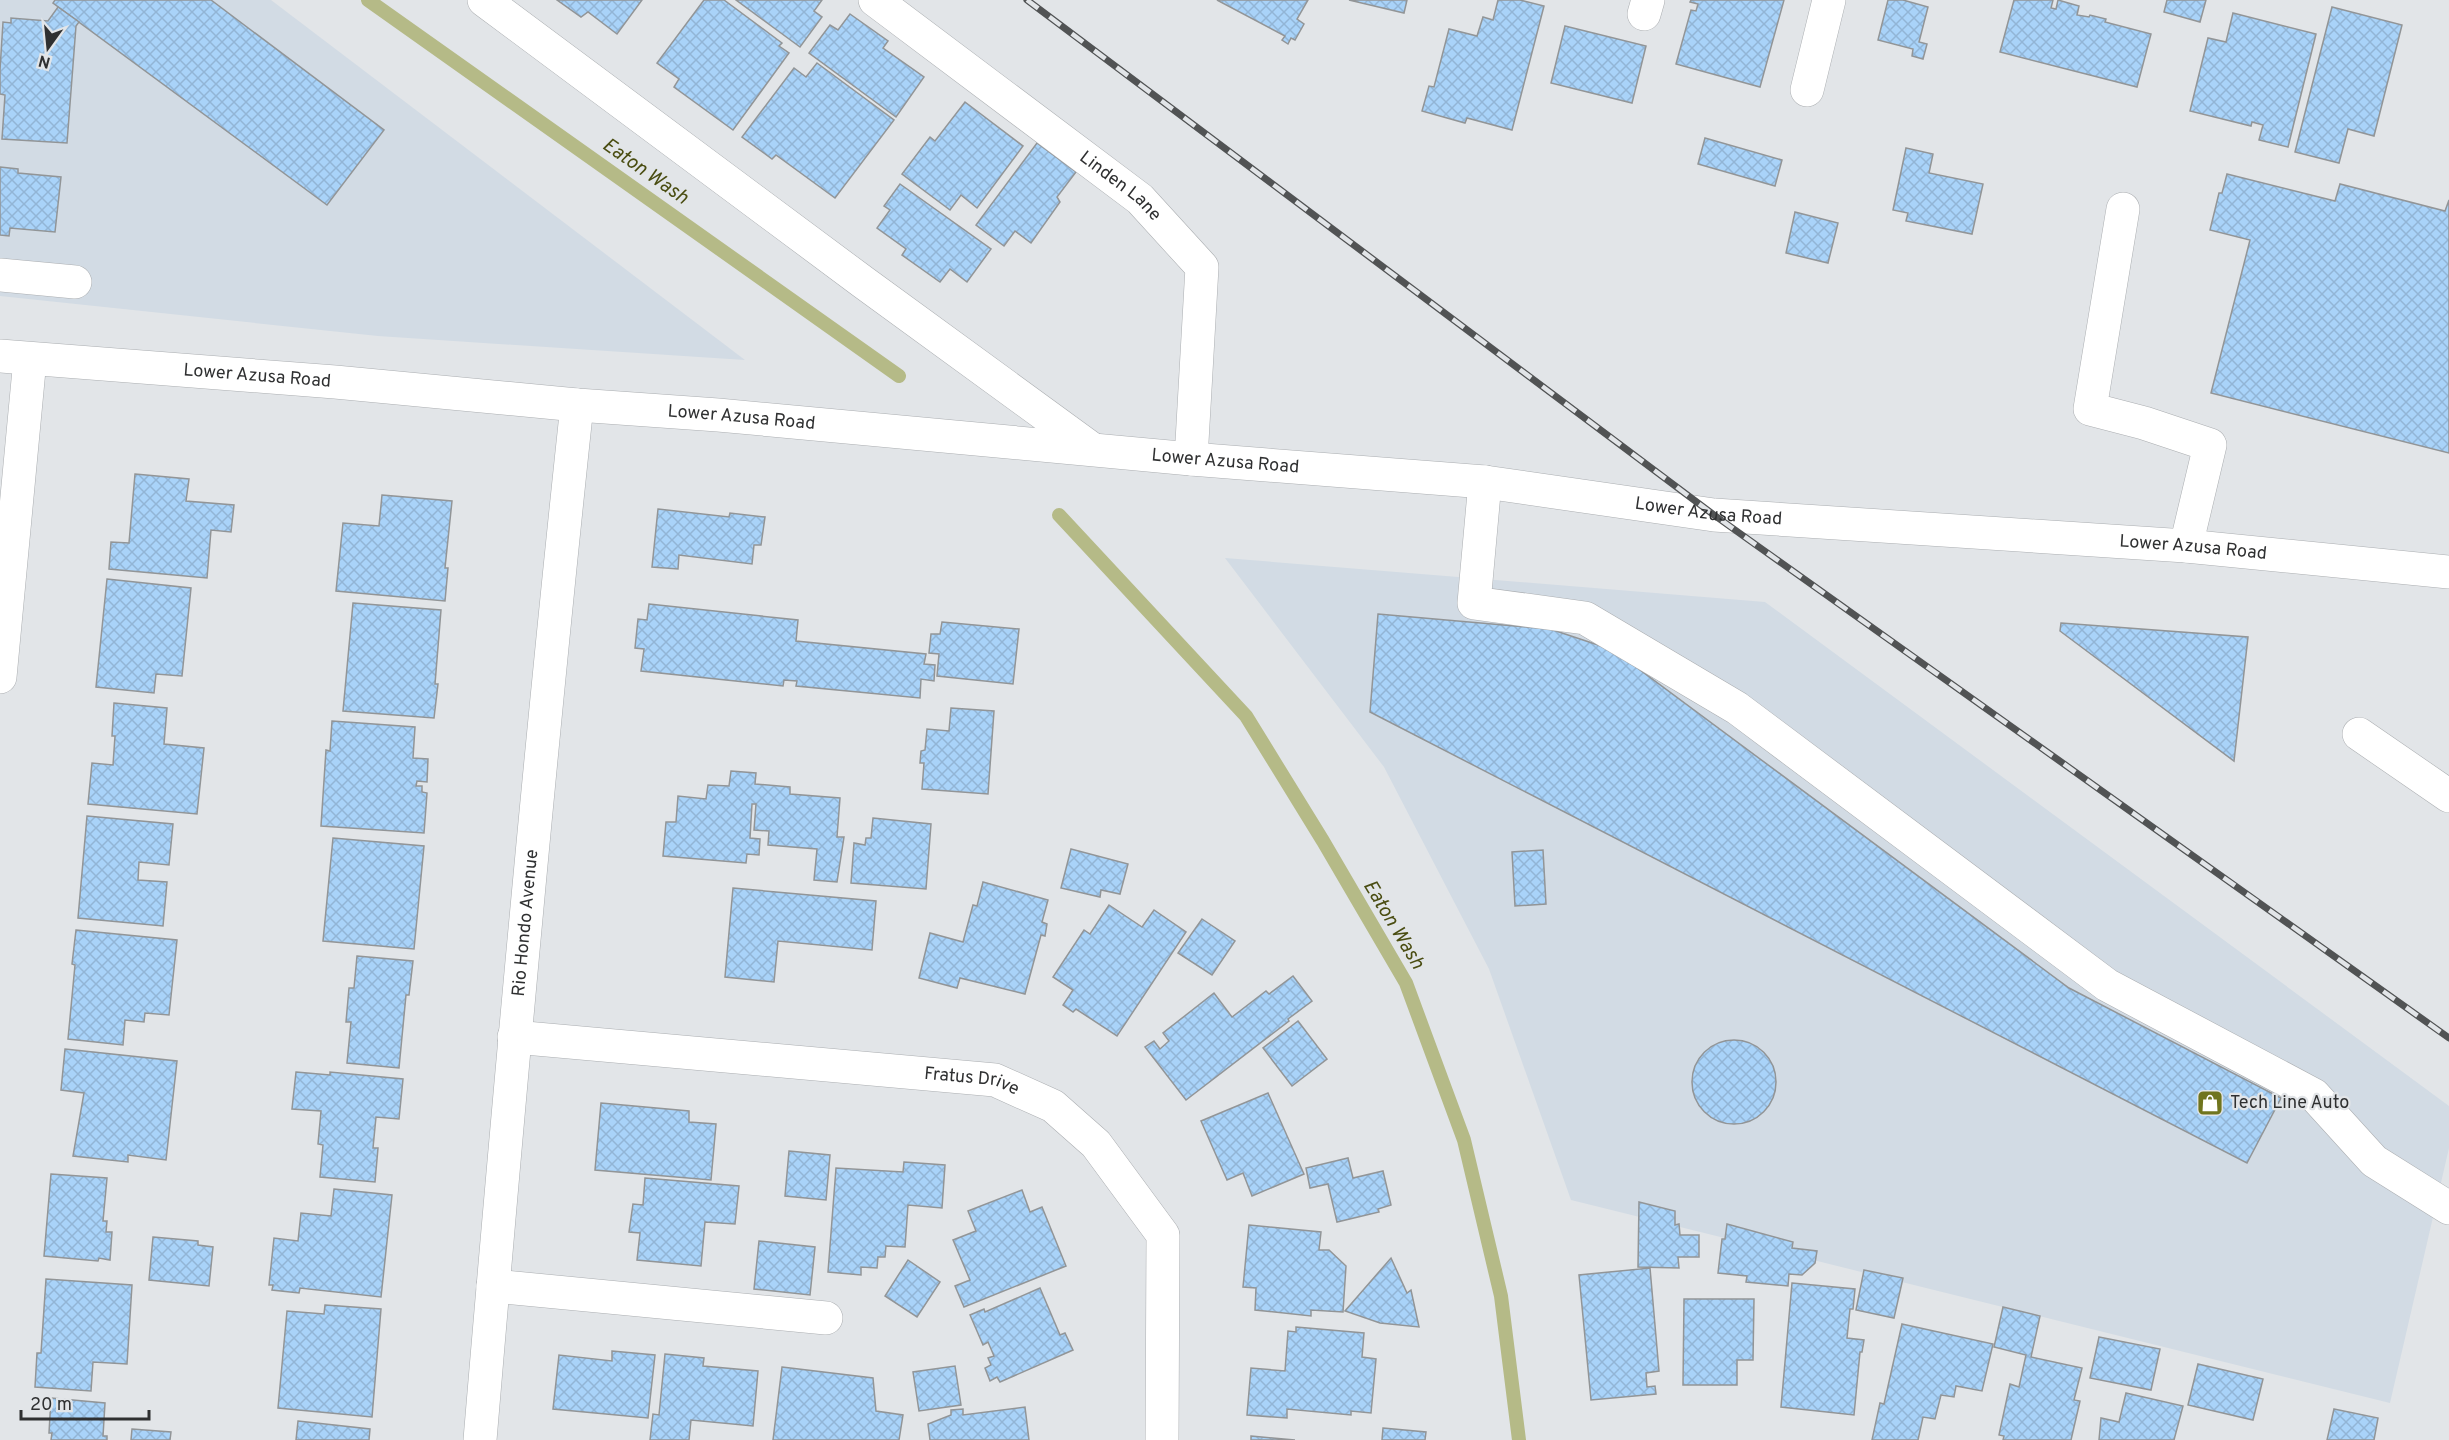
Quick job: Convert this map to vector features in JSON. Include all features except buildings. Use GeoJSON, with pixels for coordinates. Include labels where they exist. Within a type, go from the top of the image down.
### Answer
{"type":"FeatureCollection","features":[{"type":"Feature","properties":{"kind":"street"},"geometry":{"type":"LineString","coordinates":[[484,0],[863,282],[1077,448]]}},
{"type":"Feature","properties":{"kind":"street","name":"Linden Lane"},"geometry":{"type":"LineString","coordinates":[[875,0],[1140,199],[1202,267],[1191,459]]}},
{"type":"Feature","properties":{"kind":"street"},"geometry":{"type":"LineString","coordinates":[[1807,90],[1829,0]]}},
{"type":"Feature","properties":{"kind":"street"},"geometry":{"type":"LineString","coordinates":[[2123,209],[2090,409],[2144,423],[2210,445],[2186,546]]}},
{"type":"Feature","properties":{"kind":"street"},"geometry":{"type":"LineString","coordinates":[[0,275],[75,282]]}},
{"type":"Feature","properties":{"kind":"street"},"geometry":{"type":"LineString","coordinates":[[0,677],[15,357]]}},
{"type":"Feature","properties":{"kind":"street","name":"Lower Azusa Road"},"geometry":{"type":"LineString","coordinates":[[15,357],[335,382],[1191,459],[1485,482],[1714,515],[2186,546],[2449,572]]}},
{"type":"Feature","properties":{"kind":"street","name":"Rio Hondo Avenue"},"geometry":{"type":"LineString","coordinates":[[480,1440],[546,687],[577,405]]}},
{"type":"Feature","properties":{"kind":"street"},"geometry":{"type":"LineString","coordinates":[[1485,482],[1474,603],[1585,618],[1737,708],[2107,985],[2314,1095],[2374,1161],[2449,1208]]}},
{"type":"Feature","properties":{"kind":"street"},"geometry":{"type":"LineString","coordinates":[[2359,734],[2449,796]]}},
{"type":"Feature","properties":{"kind":"street","name":"Fratus Drive"},"geometry":{"type":"LineString","coordinates":[[514,1037],[995,1080],[1053,1106],[1095,1144],[1163,1235],[1162,1440]]}},
{"type":"Feature","properties":{"kind":"street"},"geometry":{"type":"LineString","coordinates":[[493,1286],[826,1318]]}},
{"type":"Feature","properties":{"kind":"shaded area"},"geometry":{"type":"Polygon","coordinates":[[[0,0],[271,0],[745,360],[378,336],[0,296],[0,0]]]}},
{"type":"Feature","properties":{"kind":"shaded area"},"geometry":{"type":"Polygon","coordinates":[[[1225,558],[1765,602],[2449,1106],[2449,1148],[2390,1403],[1571,1200],[1489,969],[1384,767],[1225,558]]]}},
{"type":"Feature","properties":{"kind":"waterway","name":"Eaton Wash"},"geometry":{"type":"LineString","coordinates":[[368,0],[899,376]]}},
{"type":"Feature","properties":{"kind":"waterway","name":"Eaton Wash"},"geometry":{"type":"LineString","coordinates":[[1059,515],[1246,716],[1406,983],[1464,1140],[1501,1296],[1519,1440]]}},
{"type":"Feature","properties":{"kind":"railway"},"geometry":{"type":"LineString","coordinates":[[1027,0],[1714,515],[2449,1038]]}},
{"type":"Feature","properties":{"kind":"place","name":"Tech Line Auto"},"geometry":{"type":"Point","coordinates":[2210,1103]}}]}
